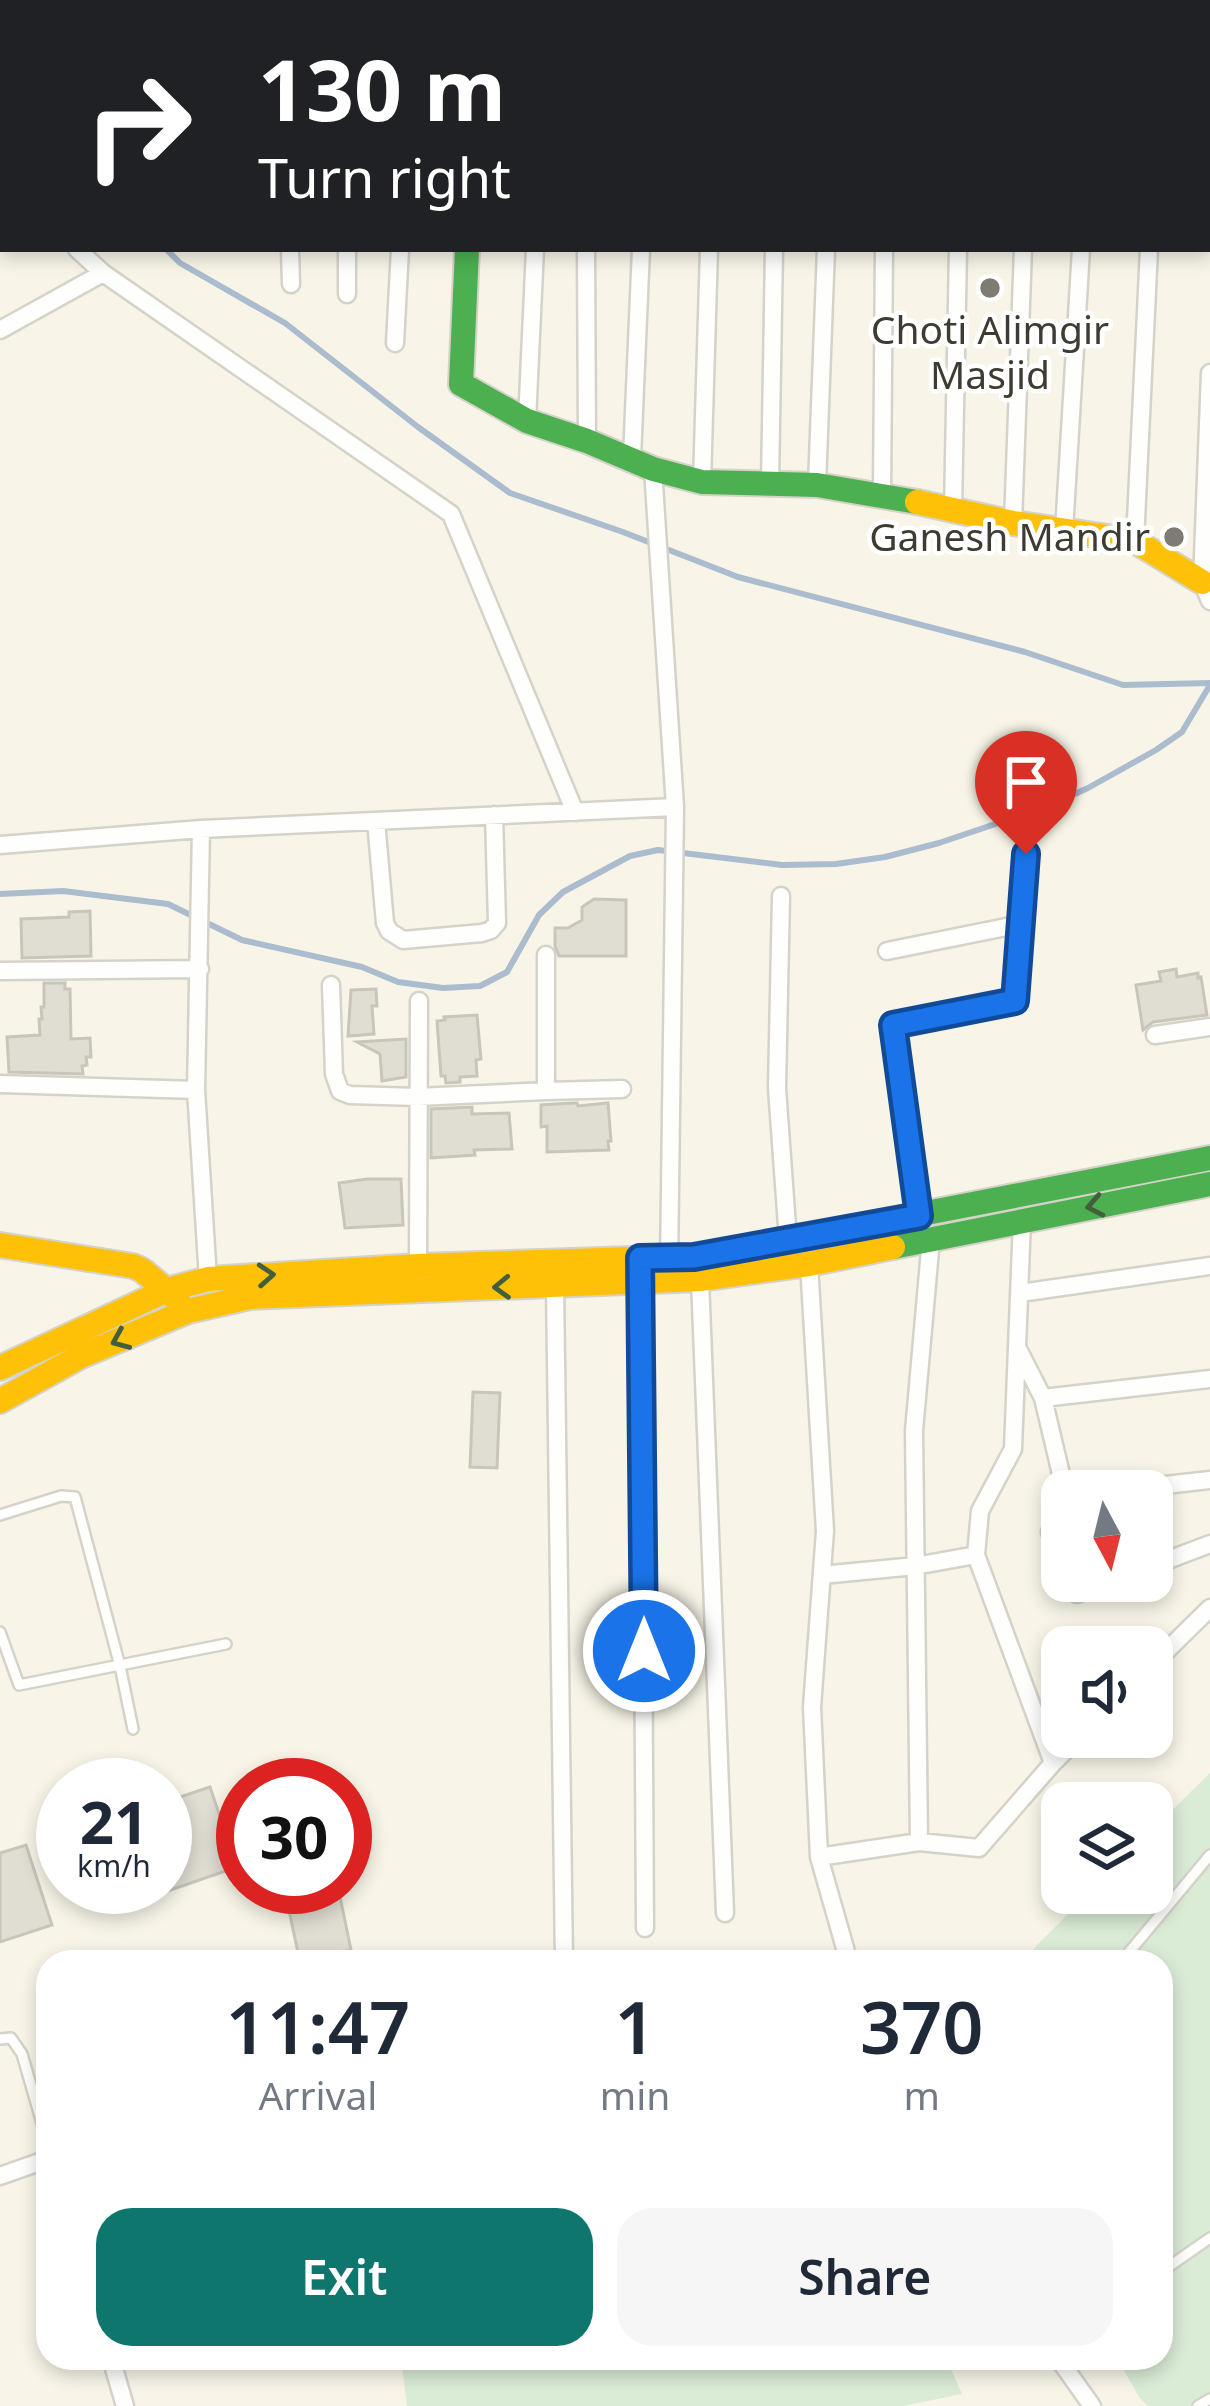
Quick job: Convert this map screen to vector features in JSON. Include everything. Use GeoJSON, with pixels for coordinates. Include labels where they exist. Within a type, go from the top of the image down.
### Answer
{"type":"FeatureCollection","features":[{"type":"Feature","properties":{"kind":"main road"},"geometry":{"type":"LineString","coordinates":[[467,252],[461,384],[527,421],[702,482],[817,485],[882,494],[953,512],[1135,542],[1206,591]]}},
{"type":"Feature","properties":{"kind":"main road"},"geometry":{"type":"LineString","coordinates":[[669,1269],[694,1257],[1210,1157]]}},
{"type":"Feature","properties":{"kind":"main road"},"geometry":{"type":"LineString","coordinates":[[0,1368],[167,1289],[208,1279],[418,1266],[669,1269],[700,1279],[809,1264],[1210,1184]]}},
{"type":"Feature","properties":{"kind":"main road"},"geometry":{"type":"LineString","coordinates":[[0,1244],[133,1266],[167,1289],[188,1311]]}},
{"type":"Feature","properties":{"kind":"main road"},"geometry":{"type":"LineString","coordinates":[[0,1401],[81,1356],[188,1311],[250,1297],[555,1285],[640,1269]]}},
{"type":"Feature","properties":{"kind":"street"},"geometry":{"type":"LineString","coordinates":[[80,252],[103,273],[451,514],[575,812]]}},
{"type":"Feature","properties":{"kind":"street"},"geometry":{"type":"LineString","coordinates":[[290,252],[292,284]]}},
{"type":"Feature","properties":{"kind":"street"},"geometry":{"type":"LineString","coordinates":[[347,252],[347,294]]}},
{"type":"Feature","properties":{"kind":"street"},"geometry":{"type":"LineString","coordinates":[[395,343],[400,252]]}},
{"type":"Feature","properties":{"kind":"street"},"geometry":{"type":"LineString","coordinates":[[527,421],[535,252]]}},
{"type":"Feature","properties":{"kind":"street"},"geometry":{"type":"LineString","coordinates":[[586,252],[587,441]]}},
{"type":"Feature","properties":{"kind":"street"},"geometry":{"type":"LineString","coordinates":[[641,252],[643,464],[659,553],[675,807],[669,1269]]}},
{"type":"Feature","properties":{"kind":"street"},"geometry":{"type":"LineString","coordinates":[[702,482],[710,252]]}},
{"type":"Feature","properties":{"kind":"street"},"geometry":{"type":"LineString","coordinates":[[770,484],[774,252]]}},
{"type":"Feature","properties":{"kind":"street"},"geometry":{"type":"LineString","coordinates":[[817,485],[826,252]]}},
{"type":"Feature","properties":{"kind":"street"},"geometry":{"type":"LineString","coordinates":[[882,494],[884,252]]}},
{"type":"Feature","properties":{"kind":"street"},"geometry":{"type":"LineString","coordinates":[[953,512],[958,252]]}},
{"type":"Feature","properties":{"kind":"street"},"geometry":{"type":"LineString","coordinates":[[1013,523],[1023,252]]}},
{"type":"Feature","properties":{"kind":"street"},"geometry":{"type":"LineString","coordinates":[[1064,531],[1081,252]]}},
{"type":"Feature","properties":{"kind":"street"},"geometry":{"type":"LineString","coordinates":[[1135,542],[1148,252]]}},
{"type":"Feature","properties":{"kind":"street"},"geometry":{"type":"LineString","coordinates":[[0,330],[103,273]]}},
{"type":"Feature","properties":{"kind":"street"},"geometry":{"type":"LineString","coordinates":[[1206,591],[1210,373]]}},
{"type":"Feature","properties":{"kind":"street"},"geometry":{"type":"LineString","coordinates":[[0,844],[201,829],[675,807]]}},
{"type":"Feature","properties":{"kind":"street"},"geometry":{"type":"LineString","coordinates":[[376,820],[385,923],[388,931],[403,940],[482,933],[497,923],[494,815]]}},
{"type":"Feature","properties":{"kind":"street"},"geometry":{"type":"LineString","coordinates":[[201,829],[196,1090],[208,1279]]}},
{"type":"Feature","properties":{"kind":"street"},"geometry":{"type":"LineString","coordinates":[[919,1216],[893,1025],[1015,1001],[1026,854]]}},
{"type":"Feature","properties":{"kind":"street"},"geometry":{"type":"LineString","coordinates":[[781,896],[776,1088],[788,1240]]}},
{"type":"Feature","properties":{"kind":"street"},"geometry":{"type":"LineString","coordinates":[[887,951],[1021,924]]}},
{"type":"Feature","properties":{"kind":"street"},"geometry":{"type":"LineString","coordinates":[[546,955],[546,1090]]}},
{"type":"Feature","properties":{"kind":"street"},"geometry":{"type":"LineString","coordinates":[[0,971],[200,969]]}},
{"type":"Feature","properties":{"kind":"street"},"geometry":{"type":"LineString","coordinates":[[331,985],[334,1074],[340,1091],[350,1096],[622,1089]]}},
{"type":"Feature","properties":{"kind":"street"},"geometry":{"type":"LineString","coordinates":[[418,1266],[419,1001]]}},
{"type":"Feature","properties":{"kind":"street"},"geometry":{"type":"LineString","coordinates":[[1154,1035],[1210,1027]]}},
{"type":"Feature","properties":{"kind":"street"},"geometry":{"type":"LineString","coordinates":[[0,1084],[196,1090]]}},
{"type":"Feature","properties":{"kind":"street"},"geometry":{"type":"LineString","coordinates":[[1022,1220],[1013,1449],[980,1511],[976,1555],[1053,1763]]}},
{"type":"Feature","properties":{"kind":"street"},"geometry":{"type":"LineString","coordinates":[[919,1842],[914,1432],[931,1240]]}},
{"type":"Feature","properties":{"kind":"street"},"geometry":{"type":"LineString","coordinates":[[809,1264],[825,1531],[812,1707],[818,1857],[845,1950]]}},
{"type":"Feature","properties":{"kind":"street"},"geometry":{"type":"LineString","coordinates":[[1020,1293],[1210,1266]]}},
{"type":"Feature","properties":{"kind":"street"},"geometry":{"type":"LineString","coordinates":[[640,1269],[646,1928]]}},
{"type":"Feature","properties":{"kind":"street"},"geometry":{"type":"LineString","coordinates":[[700,1279],[725,1912]]}},
{"type":"Feature","properties":{"kind":"street"},"geometry":{"type":"LineString","coordinates":[[555,1285],[564,1950]]}},
{"type":"Feature","properties":{"kind":"street"},"geometry":{"type":"LineString","coordinates":[[1018,1350],[1043,1398],[1060,1470]]}},
{"type":"Feature","properties":{"kind":"street"},"geometry":{"type":"LineString","coordinates":[[1043,1398],[1210,1378]]}},
{"type":"Feature","properties":{"kind":"street"},"geometry":{"type":"LineString","coordinates":[[1173,1484],[1210,1480]]}},
{"type":"Feature","properties":{"kind":"street"},"geometry":{"type":"LineString","coordinates":[[1173,1558],[1210,1544]]}},
{"type":"Feature","properties":{"kind":"street"},"geometry":{"type":"LineString","coordinates":[[822,1575],[976,1555]]}},
{"type":"Feature","properties":{"kind":"street"},"geometry":{"type":"LineString","coordinates":[[1173,1644],[1210,1608]]}},
{"type":"Feature","properties":{"kind":"street"},"geometry":{"type":"LineString","coordinates":[[818,1857],[919,1842],[979,1848],[1058,1758]]}},
{"type":"Feature","properties":{"kind":"street"},"geometry":{"type":"LineString","coordinates":[[0,2176],[36,2163]]}},
{"type":"Feature","properties":{"kind":"street"},"geometry":{"type":"LineString","coordinates":[[114,2370],[125,2406]]}},
{"type":"Feature","properties":{"kind":"street"},"geometry":{"type":"LineString","coordinates":[[1067,2370],[1092,2406]]}},
{"type":"Feature","properties":{"kind":"lane"},"geometry":{"type":"LineString","coordinates":[[0,1515],[61,1496],[76,1497],[133,1729]]}},
{"type":"Feature","properties":{"kind":"lane"},"geometry":{"type":"LineString","coordinates":[[0,1633],[20,1685],[226,1644]]}},
{"type":"Feature","properties":{"kind":"lane"},"geometry":{"type":"LineString","coordinates":[[1131,1950],[1210,1855]]}},
{"type":"Feature","properties":{"kind":"lane"},"geometry":{"type":"LineString","coordinates":[[0,2039],[11,2038],[22,2054],[36,2102]]}},
{"type":"Feature","properties":{"kind":"lane"},"geometry":{"type":"LineString","coordinates":[[1173,2264],[1210,2238]]}},
{"type":"Feature","properties":{"kind":"lane"},"geometry":{"type":"LineString","coordinates":[[1198,2406],[1210,2399]]}},
{"type":"Feature","properties":{"kind":"green space"},"geometry":{"type":"Polygon","coordinates":[[[1210,1773],[1210,2406],[1148,2406],[1124,2370],[1173,2370],[1173,1950],[1035,1947],[1068,1914],[1173,1914],[1173,1809],[1210,1773]]]}},
{"type":"Feature","properties":{"kind":"green space"},"geometry":{"type":"Polygon","coordinates":[[[402,2370],[951,2370],[962,2394],[903,2406],[407,2406],[402,2370]]]}},
{"type":"Feature","properties":{"kind":"building"},"geometry":{"type":"Polygon","coordinates":[[[594,899],[626,900],[626,956],[559,956],[555,928],[568,928],[582,920],[582,907],[594,899]]]}},
{"type":"Feature","properties":{"kind":"building"},"geometry":{"type":"Polygon","coordinates":[[[90,911],[91,956],[22,958],[21,919],[90,911]]]}},
{"type":"Feature","properties":{"kind":"building"},"geometry":{"type":"Polygon","coordinates":[[[1176,969],[1177,977],[1198,973],[1201,977],[1207,1015],[1153,1022],[1143,1030],[1136,985],[1161,981],[1159,972],[1176,969]]]}},
{"type":"Feature","properties":{"kind":"building"},"geometry":{"type":"Polygon","coordinates":[[[44,983],[65,983],[65,989],[70,989],[71,1039],[90,1038],[91,1057],[86,1057],[83,1074],[9,1072],[7,1037],[40,1035],[44,983]]]}},
{"type":"Feature","properties":{"kind":"building"},"geometry":{"type":"Polygon","coordinates":[[[376,989],[374,1034],[348,1036],[351,990],[376,989]]]}},
{"type":"Feature","properties":{"kind":"building"},"geometry":{"type":"Polygon","coordinates":[[[477,1015],[481,1059],[476,1060],[477,1076],[446,1083],[441,1076],[437,1021],[477,1015]]]}},
{"type":"Feature","properties":{"kind":"building"},"geometry":{"type":"Polygon","coordinates":[[[406,1039],[406,1077],[382,1081],[380,1054],[357,1042],[406,1039]]]}},
{"type":"Feature","properties":{"kind":"building"},"geometry":{"type":"Polygon","coordinates":[[[608,1103],[609,1150],[547,1152],[541,1105],[608,1103]]]}},
{"type":"Feature","properties":{"kind":"building"},"geometry":{"type":"Polygon","coordinates":[[[472,1107],[472,1114],[509,1113],[512,1149],[431,1158],[431,1109],[472,1107]]]}},
{"type":"Feature","properties":{"kind":"building"},"geometry":{"type":"Polygon","coordinates":[[[401,1179],[403,1225],[345,1228],[339,1183],[401,1179]]]}},
{"type":"Feature","properties":{"kind":"building"},"geometry":{"type":"Polygon","coordinates":[[[473,1392],[500,1393],[497,1468],[470,1467],[473,1392]]]}},
{"type":"Feature","properties":{"kind":"building"},"geometry":{"type":"Polygon","coordinates":[[[210,1787],[216,1805],[216,1874],[192,1883],[192,1793],[210,1787]]]}},
{"type":"Feature","properties":{"kind":"building"},"geometry":{"type":"Polygon","coordinates":[[[26,1845],[36,1876],[36,1914],[48,1914],[52,1925],[0,1942],[0,1853],[26,1845]]]}},
{"type":"Feature","properties":{"kind":"building"},"geometry":{"type":"Polygon","coordinates":[[[290,1914],[344,1914],[351,1950],[297,1950],[290,1914]]]}},
{"type":"Feature","properties":{"kind":"waterway"},"geometry":{"type":"LineString","coordinates":[[169,252],[180,263],[285,323],[510,493],[738,577],[1025,652],[1123,685],[1210,683]]}},
{"type":"Feature","properties":{"kind":"waterway"},"geometry":{"type":"LineString","coordinates":[[0,894],[63,891],[168,904],[242,940],[362,967],[398,982],[443,988],[480,986],[507,972],[539,915],[563,892],[630,856],[658,850],[782,865],[836,864],[939,843],[1046,807],[1156,750],[1182,732],[1210,685]]}},
{"type":"Feature","properties":{"kind":"traffic: fast"},"geometry":{"type":"LineString","coordinates":[[467,252],[461,384],[527,421],[653,469],[702,482],[817,485],[917,502]]}},
{"type":"Feature","properties":{"kind":"traffic: fast"},"geometry":{"type":"LineString","coordinates":[[818,1234],[1210,1158]]}},
{"type":"Feature","properties":{"kind":"traffic: fast"},"geometry":{"type":"LineString","coordinates":[[893,1247],[1210,1184]]}},
{"type":"Feature","properties":{"kind":"traffic: slow"},"geometry":{"type":"LineString","coordinates":[[917,502],[1013,523],[1135,541],[1202,582]]}},
{"type":"Feature","properties":{"kind":"traffic: slow"},"geometry":{"type":"LineString","coordinates":[[0,1368],[167,1290],[208,1279],[694,1257],[818,1234]]}},
{"type":"Feature","properties":{"kind":"traffic: slow"},"geometry":{"type":"LineString","coordinates":[[0,1245],[133,1266],[178,1300]]}},
{"type":"Feature","properties":{"kind":"traffic: slow"},"geometry":{"type":"LineString","coordinates":[[0,1401],[81,1356],[188,1311],[250,1297],[700,1279],[893,1247]]}},
{"type":"Feature","properties":{"kind":"place","name":"Choti Alimgir Masjid"},"geometry":{"type":"Point","coordinates":[990,288]}},
{"type":"Feature","properties":{"kind":"place","name":"Ganesh Mandir"},"geometry":{"type":"Point","coordinates":[1174,537]}},
{"type":"Feature","properties":{"kind":"route"},"geometry":{"type":"LineString","coordinates":[[644,1651],[640,1258],[694,1257],[919,1216],[893,1025],[1015,1001],[1026,854]]}}]}
